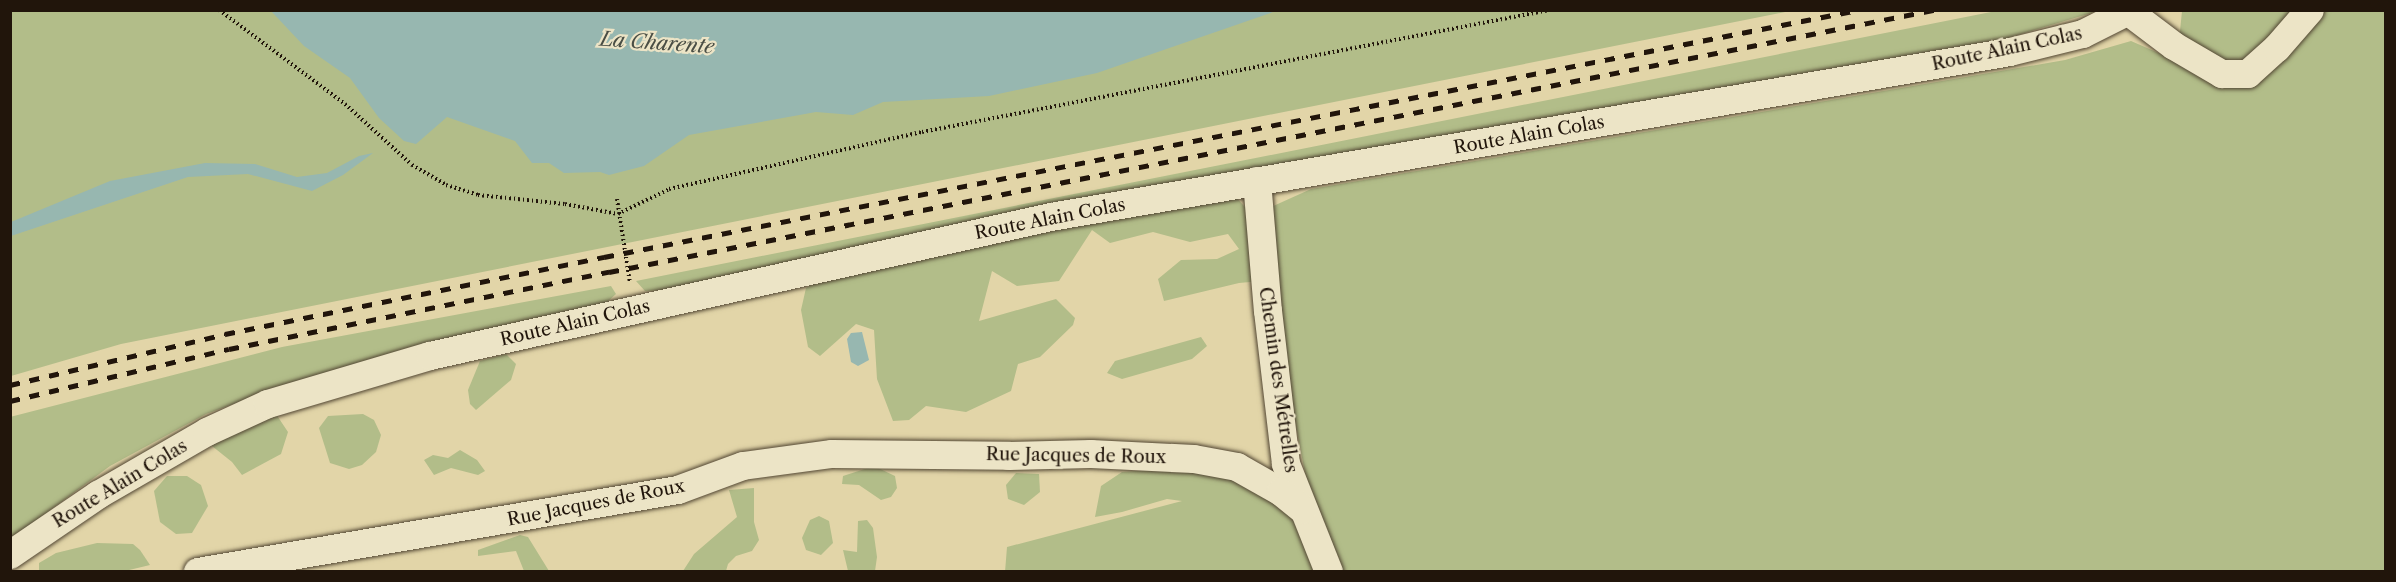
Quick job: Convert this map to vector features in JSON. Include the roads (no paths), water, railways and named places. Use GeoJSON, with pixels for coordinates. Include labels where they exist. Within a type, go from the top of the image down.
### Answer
{"type":"FeatureCollection","features":[{"type":"Feature","properties":{"kind":"street"},"geometry":{"type":"LineString","coordinates":[[2130,11],[2174,46],[2222,74],[2248,74],[2277,48],[2310,10]]}},
{"type":"Feature","properties":{"kind":"street","name":"Route Alain Colas"},"geometry":{"type":"LineString","coordinates":[[10,555],[154,460],[268,404],[347,378],[430,356],[1051,218],[2010,52],[2083,34],[2130,11]]}},
{"type":"Feature","properties":{"kind":"street","name":"Chemin des Métrelles"},"geometry":{"type":"LineString","coordinates":[[1257,181],[1268,312],[1286,464],[1329,572]]}},
{"type":"Feature","properties":{"kind":"street","name":"Rue Jacques de Roux"},"geometry":{"type":"LineString","coordinates":[[198,572],[678,490],[743,466],[832,454],[1009,456],[1091,454],[1194,459],[1237,467],[1281,492],[1303,510]]}},
{"type":"Feature","properties":{"kind":"water","name":"La Charente"},"geometry":{"type":"Polygon","coordinates":[[[271,11],[1276,11],[1097,73],[989,96],[883,102],[853,115],[816,112],[689,135],[644,166],[609,175],[600,172],[564,173],[549,163],[532,163],[515,141],[447,117],[416,144],[404,141],[379,118],[350,78],[304,46],[271,11]]]}},
{"type":"Feature","properties":{"kind":"water"},"geometry":{"type":"Polygon","coordinates":[[[373,153],[343,175],[312,191],[248,174],[188,177],[11,236],[11,222],[110,181],[205,163],[255,164],[297,177],[327,173],[359,156],[373,153]]]}},
{"type":"Feature","properties":{"kind":"water"},"geometry":{"type":"Polygon","coordinates":[[[862,332],[869,360],[858,366],[851,362],[847,339],[851,333],[862,332]]]}},
{"type":"Feature","properties":{"kind":"railway"},"geometry":{"type":"LineString","coordinates":[[10,385],[225,334],[604,257],[1858,10]]}},
{"type":"Feature","properties":{"kind":"railway"},"geometry":{"type":"LineString","coordinates":[[10,401],[229,349],[1934,10]]}}]}
